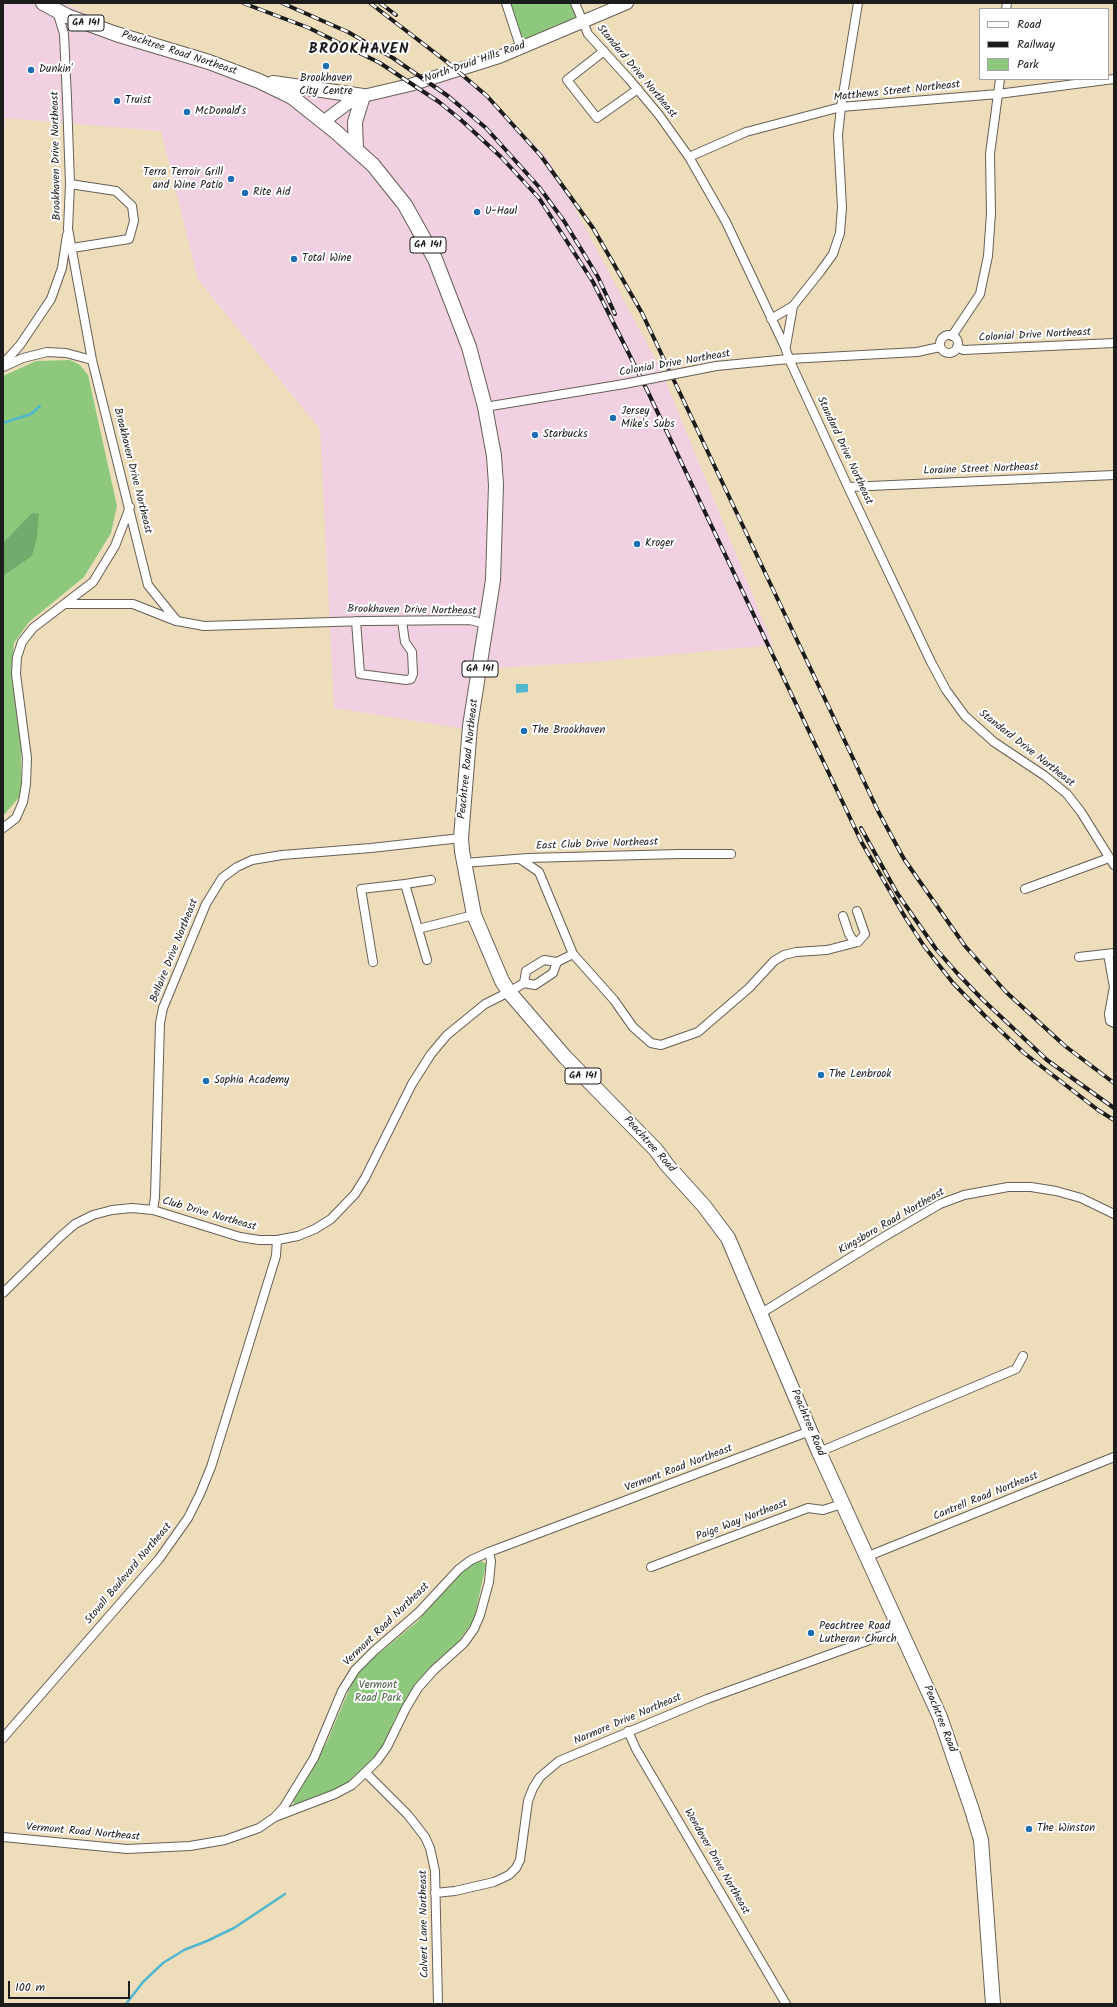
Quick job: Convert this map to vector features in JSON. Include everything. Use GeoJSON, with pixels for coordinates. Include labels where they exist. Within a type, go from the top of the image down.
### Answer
{"type":"FeatureCollection","features":[{"type":"Feature","properties":{"kind":"highway","name":"Peachtree Road Northeast"},"geometry":{"type":"LineString","coordinates":[[43,3],[57,11],[128,38],[209,62],[259,81],[292,97],[356,149],[378,171],[405,205],[434,257],[469,347],[485,407],[494,456],[496,506],[494,580],[470,726],[461,838],[464,863],[474,915]]}},
{"type":"Feature","properties":{"kind":"highway"},"geometry":{"type":"LineString","coordinates":[[259,81],[363,96],[355,122],[356,149]]}},
{"type":"Feature","properties":{"kind":"highway","name":"Peachtree Road"},"geometry":{"type":"LineString","coordinates":[[474,915],[502,981],[509,992],[565,1057],[656,1150],[667,1165],[704,1206],[728,1238],[842,1504],[940,1717],[981,1840],[993,2004]]}},
{"type":"Feature","properties":{"kind":"main road","name":"North Druid Hills Road"},"geometry":{"type":"LineString","coordinates":[[324,122],[348,103],[363,96],[410,85],[521,49],[552,34],[627,3]]}},
{"type":"Feature","properties":{"kind":"street"},"geometry":{"type":"LineString","coordinates":[[506,3],[521,49]]}},
{"type":"Feature","properties":{"kind":"street","name":"Standard Drive Northeast"},"geometry":{"type":"LineString","coordinates":[[575,3],[588,34],[638,89],[659,115],[689,157],[726,222],[771,319],[786,347],[788,359],[848,487],[931,662],[946,690],[965,716],[994,742],[1045,776],[1067,794],[1081,812],[1112,862]]}},
{"type":"Feature","properties":{"kind":"street"},"geometry":{"type":"LineString","coordinates":[[771,319],[793,306],[833,254],[840,233],[842,207],[838,134],[858,3]]}},
{"type":"Feature","properties":{"kind":"street","name":"Brookhaven Drive Northeast"},"geometry":{"type":"LineString","coordinates":[[57,11],[64,34],[70,184],[68,229],[92,360],[148,585],[177,622],[204,626],[356,621],[470,620],[486,624]]}},
{"type":"Feature","properties":{"kind":"street"},"geometry":{"type":"LineString","coordinates":[[604,51],[567,80],[597,118],[638,89]]}},
{"type":"Feature","properties":{"kind":"street"},"geometry":{"type":"LineString","coordinates":[[952,336],[957,342],[957,347],[950,353],[944,352],[940,347],[940,342],[943,337],[952,336],[980,294],[988,256],[991,213],[990,154],[1000,80]]}},
{"type":"Feature","properties":{"kind":"street","name":"Matthews Street Northeast"},"geometry":{"type":"LineString","coordinates":[[689,157],[746,132],[841,107],[998,94],[1106,80]]}},
{"type":"Feature","properties":{"kind":"street"},"geometry":{"type":"LineString","coordinates":[[70,184],[116,191],[132,206],[134,222],[129,238],[72,248]]}},
{"type":"Feature","properties":{"kind":"street"},"geometry":{"type":"LineString","coordinates":[[3,365],[20,345],[51,299],[62,268],[68,229]]}},
{"type":"Feature","properties":{"kind":"street"},"geometry":{"type":"LineString","coordinates":[[786,347],[793,306]]}},
{"type":"Feature","properties":{"kind":"street","name":"Colonial Drive Northeast"},"geometry":{"type":"LineString","coordinates":[[957,347],[963,350],[1114,343]]}},
{"type":"Feature","properties":{"kind":"street","name":"Colonial Drive Northeast"},"geometry":{"type":"LineString","coordinates":[[485,407],[624,384],[716,366],[788,359],[918,352],[940,347]]}},
{"type":"Feature","properties":{"kind":"street"},"geometry":{"type":"LineString","coordinates":[[3,365],[47,352],[66,353],[92,360]]}},
{"type":"Feature","properties":{"kind":"street","name":"Loraine Street Northeast"},"geometry":{"type":"LineString","coordinates":[[848,487],[1114,475]]}},
{"type":"Feature","properties":{"kind":"street"},"geometry":{"type":"LineString","coordinates":[[3,828],[16,818],[23,802],[26,784],[27,758],[16,674],[17,657],[22,642],[33,628],[93,582],[115,546],[130,508]]}},
{"type":"Feature","properties":{"kind":"street"},"geometry":{"type":"LineString","coordinates":[[66,604],[133,604],[177,622]]}},
{"type":"Feature","properties":{"kind":"street"},"geometry":{"type":"LineString","coordinates":[[356,621],[360,674],[406,680],[411,679],[412,652],[404,642],[402,621]]}},
{"type":"Feature","properties":{"kind":"street","name":"Bellaire Drive Northeast"},"geometry":{"type":"LineString","coordinates":[[153,1210],[155,1197],[160,1023],[164,1008],[206,904],[222,878],[237,867],[252,860],[282,855],[371,848],[461,838]]}},
{"type":"Feature","properties":{"kind":"street","name":"East Club Drive Northeast"},"geometry":{"type":"LineString","coordinates":[[464,863],[520,859],[678,854],[731,854]]}},
{"type":"Feature","properties":{"kind":"street"},"geometry":{"type":"LineString","coordinates":[[520,859],[539,872],[572,954],[614,1000],[633,1027],[651,1043],[661,1045],[698,1032],[750,988],[774,961],[784,955],[828,950],[858,942],[865,934],[857,911]]}},
{"type":"Feature","properties":{"kind":"street"},"geometry":{"type":"LineString","coordinates":[[1025,889],[1112,862]]}},
{"type":"Feature","properties":{"kind":"street"},"geometry":{"type":"LineString","coordinates":[[373,962],[361,889],[430,880]]}},
{"type":"Feature","properties":{"kind":"street"},"geometry":{"type":"LineString","coordinates":[[405,884],[427,960]]}},
{"type":"Feature","properties":{"kind":"street"},"geometry":{"type":"LineString","coordinates":[[418,929],[474,915]]}},
{"type":"Feature","properties":{"kind":"street"},"geometry":{"type":"LineString","coordinates":[[843,916],[853,940],[858,942]]}},
{"type":"Feature","properties":{"kind":"street"},"geometry":{"type":"LineString","coordinates":[[847,925],[861,920]]}},
{"type":"Feature","properties":{"kind":"street"},"geometry":{"type":"LineString","coordinates":[[557,962],[553,973],[535,985],[524,983],[526,971],[544,960],[557,962],[572,954]]}},
{"type":"Feature","properties":{"kind":"street"},"geometry":{"type":"LineString","coordinates":[[1080,957],[1111,954],[1114,987],[1108,1014],[1110,1021],[1114,1023]]}},
{"type":"Feature","properties":{"kind":"street","name":"Club Drive Northeast"},"geometry":{"type":"LineString","coordinates":[[3,1293],[75,1224],[93,1215],[112,1210],[132,1208],[153,1210],[240,1238],[259,1240],[278,1240],[298,1236],[315,1229],[331,1219],[345,1206],[365,1178],[412,1084],[431,1054],[447,1035],[465,1018],[485,1004],[524,983]]}},
{"type":"Feature","properties":{"kind":"street","name":"Kingsboro Road Northeast"},"geometry":{"type":"LineString","coordinates":[[760,1314],[882,1238],[940,1204],[964,1195],[1008,1187],[1031,1187],[1056,1191],[1081,1198],[1114,1214]]}},
{"type":"Feature","properties":{"kind":"street","name":"Stovall Boulevard Northeast"},"geometry":{"type":"LineString","coordinates":[[3,1738],[159,1559],[188,1518],[211,1467],[276,1256],[278,1240]]}},
{"type":"Feature","properties":{"kind":"street"},"geometry":{"type":"LineString","coordinates":[[819,1452],[1016,1369],[1023,1356]]}},
{"type":"Feature","properties":{"kind":"street","name":"Vermont Road Northeast"},"geometry":{"type":"LineString","coordinates":[[276,1817],[284,1807],[314,1758],[326,1733],[342,1691],[355,1670],[374,1651],[419,1612],[456,1571],[471,1560],[810,1431]]}},
{"type":"Feature","properties":{"kind":"street","name":"Cantrell Road Northeast"},"geometry":{"type":"LineString","coordinates":[[866,1557],[1114,1457]]}},
{"type":"Feature","properties":{"kind":"street","name":"Paige Way Northeast"},"geometry":{"type":"LineString","coordinates":[[651,1567],[808,1508],[823,1510],[842,1504]]}},
{"type":"Feature","properties":{"kind":"street","name":"Vermont Road Northeast"},"geometry":{"type":"LineString","coordinates":[[3,1837],[127,1849],[190,1846],[225,1840],[259,1828],[276,1817],[335,1794],[352,1785],[366,1773],[387,1747],[406,1708],[418,1688],[434,1670],[464,1643],[474,1629],[480,1615],[489,1582],[491,1561],[489,1552]]}},
{"type":"Feature","properties":{"kind":"street","name":"Narmore Drive Northeast"},"geometry":{"type":"LineString","coordinates":[[435,1893],[456,1891],[494,1882],[509,1875],[516,1868],[520,1860],[528,1801],[540,1777],[559,1762],[628,1731],[707,1699],[900,1629]]}},
{"type":"Feature","properties":{"kind":"street","name":"Wendover Drive Northeast"},"geometry":{"type":"LineString","coordinates":[[628,1731],[636,1749],[786,2004]]}},
{"type":"Feature","properties":{"kind":"street","name":"Calvert Lane Northeast"},"geometry":{"type":"LineString","coordinates":[[366,1773],[408,1815],[425,1837],[434,1860],[438,2004]]}},
{"type":"Feature","properties":{"kind":"shaded area"},"geometry":{"type":"Polygon","coordinates":[[[3,3],[64,3],[163,52],[265,78],[357,94],[459,69],[548,158],[662,372],[773,645],[594,662],[480,669],[465,729],[334,708],[320,429],[198,280],[161,131],[5,118],[3,153],[3,3]]]}},
{"type":"Feature","properties":{"kind":"green space"},"geometry":{"type":"Polygon","coordinates":[[[507,3],[574,3],[578,18],[521,49],[507,3]]]}},
{"type":"Feature","properties":{"kind":"green space"},"geometry":{"type":"Polygon","coordinates":[[[70,360],[80,365],[88,375],[117,506],[111,533],[84,577],[29,622],[14,643],[11,674],[21,745],[21,795],[3,816],[3,376],[36,361],[70,360]]]}},
{"type":"Feature","properties":{"kind":"green space"},"geometry":{"type":"Polygon","coordinates":[[[32,513],[39,514],[37,537],[32,556],[3,576],[3,543],[32,513]]]}},
{"type":"Feature","properties":{"kind":"green space","name":"Vermont Road Park"},"geometry":{"type":"Polygon","coordinates":[[[480,1560],[486,1564],[474,1620],[458,1642],[424,1674],[410,1692],[395,1718],[384,1745],[370,1764],[356,1777],[333,1791],[298,1806],[294,1804],[293,1801],[296,1795],[326,1744],[355,1676],[366,1664],[418,1621],[456,1574],[480,1560]]]}},
{"type":"Feature","properties":{"kind":"water"},"geometry":{"type":"Polygon","coordinates":[[[516,684],[528,684],[528,692],[516,693],[516,684]]]}},
{"type":"Feature","properties":{"kind":"waterway"},"geometry":{"type":"LineString","coordinates":[[3,423],[31,414],[40,406]]}},
{"type":"Feature","properties":{"kind":"waterway"},"geometry":{"type":"LineString","coordinates":[[126,2004],[143,1982],[163,1963],[184,1950],[234,1928],[285,1894]]}},
{"type":"Feature","properties":{"kind":"railway"},"geometry":{"type":"LineString","coordinates":[[243,3],[309,28],[380,63],[439,102],[460,119],[501,157],[539,198],[593,282],[647,390],[862,843],[905,917],[924,946],[953,983],[985,1016],[1024,1053],[1098,1110],[1114,1120]]}},
{"type":"Feature","properties":{"kind":"railway"},"geometry":{"type":"LineString","coordinates":[[282,3],[348,32],[393,58],[448,96],[486,128],[539,187],[564,221],[598,277],[615,314]]}},
{"type":"Feature","properties":{"kind":"railway"},"geometry":{"type":"LineString","coordinates":[[370,3],[447,62],[487,96],[541,156],[593,228],[642,313],[878,811],[904,859],[965,946],[1006,992],[1065,1046],[1114,1083]]}},
{"type":"Feature","properties":{"kind":"railway"},"geometry":{"type":"LineString","coordinates":[[380,3],[396,15]]}},
{"type":"Feature","properties":{"kind":"railway"},"geometry":{"type":"LineString","coordinates":[[861,828],[897,893],[936,949],[958,974],[982,999],[1047,1060],[1114,1108]]}},
{"type":"Feature","properties":{"kind":"place","name":"Brookhaven City Centre"},"geometry":{"type":"Point","coordinates":[326,66]}},
{"type":"Feature","properties":{"kind":"place","name":"Dunkin'"},"geometry":{"type":"Point","coordinates":[31,70]}},
{"type":"Feature","properties":{"kind":"place","name":"Truist"},"geometry":{"type":"Point","coordinates":[117,101]}},
{"type":"Feature","properties":{"kind":"place","name":"McDonald's"},"geometry":{"type":"Point","coordinates":[187,112]}},
{"type":"Feature","properties":{"kind":"place","name":"Terra Terroir Grill and Wine Patio"},"geometry":{"type":"Point","coordinates":[231,179]}},
{"type":"Feature","properties":{"kind":"place","name":"Rite Aid"},"geometry":{"type":"Point","coordinates":[245,193]}},
{"type":"Feature","properties":{"kind":"place","name":"U-Haul"},"geometry":{"type":"Point","coordinates":[477,212]}},
{"type":"Feature","properties":{"kind":"place","name":"Total Wine"},"geometry":{"type":"Point","coordinates":[294,259]}},
{"type":"Feature","properties":{"kind":"place","name":"Jersey Mike's Subs"},"geometry":{"type":"Point","coordinates":[613,418]}},
{"type":"Feature","properties":{"kind":"place","name":"Starbucks"},"geometry":{"type":"Point","coordinates":[535,435]}},
{"type":"Feature","properties":{"kind":"place","name":"Kroger"},"geometry":{"type":"Point","coordinates":[637,544]}},
{"type":"Feature","properties":{"kind":"place","name":"The Brookhaven"},"geometry":{"type":"Point","coordinates":[524,731]}},
{"type":"Feature","properties":{"kind":"place","name":"The Lenbrook"},"geometry":{"type":"Point","coordinates":[821,1075]}},
{"type":"Feature","properties":{"kind":"place","name":"Sophia Academy"},"geometry":{"type":"Point","coordinates":[206,1081]}},
{"type":"Feature","properties":{"kind":"place","name":"Peachtree Road Lutheran Church"},"geometry":{"type":"Point","coordinates":[811,1633]}},
{"type":"Feature","properties":{"kind":"place","name":"The Winston"},"geometry":{"type":"Point","coordinates":[1029,1829]}},
{"type":"Feature","properties":{"kind":"district","name":"BROOKHAVEN"},"geometry":{"type":"Point","coordinates":[359,50]}}]}
